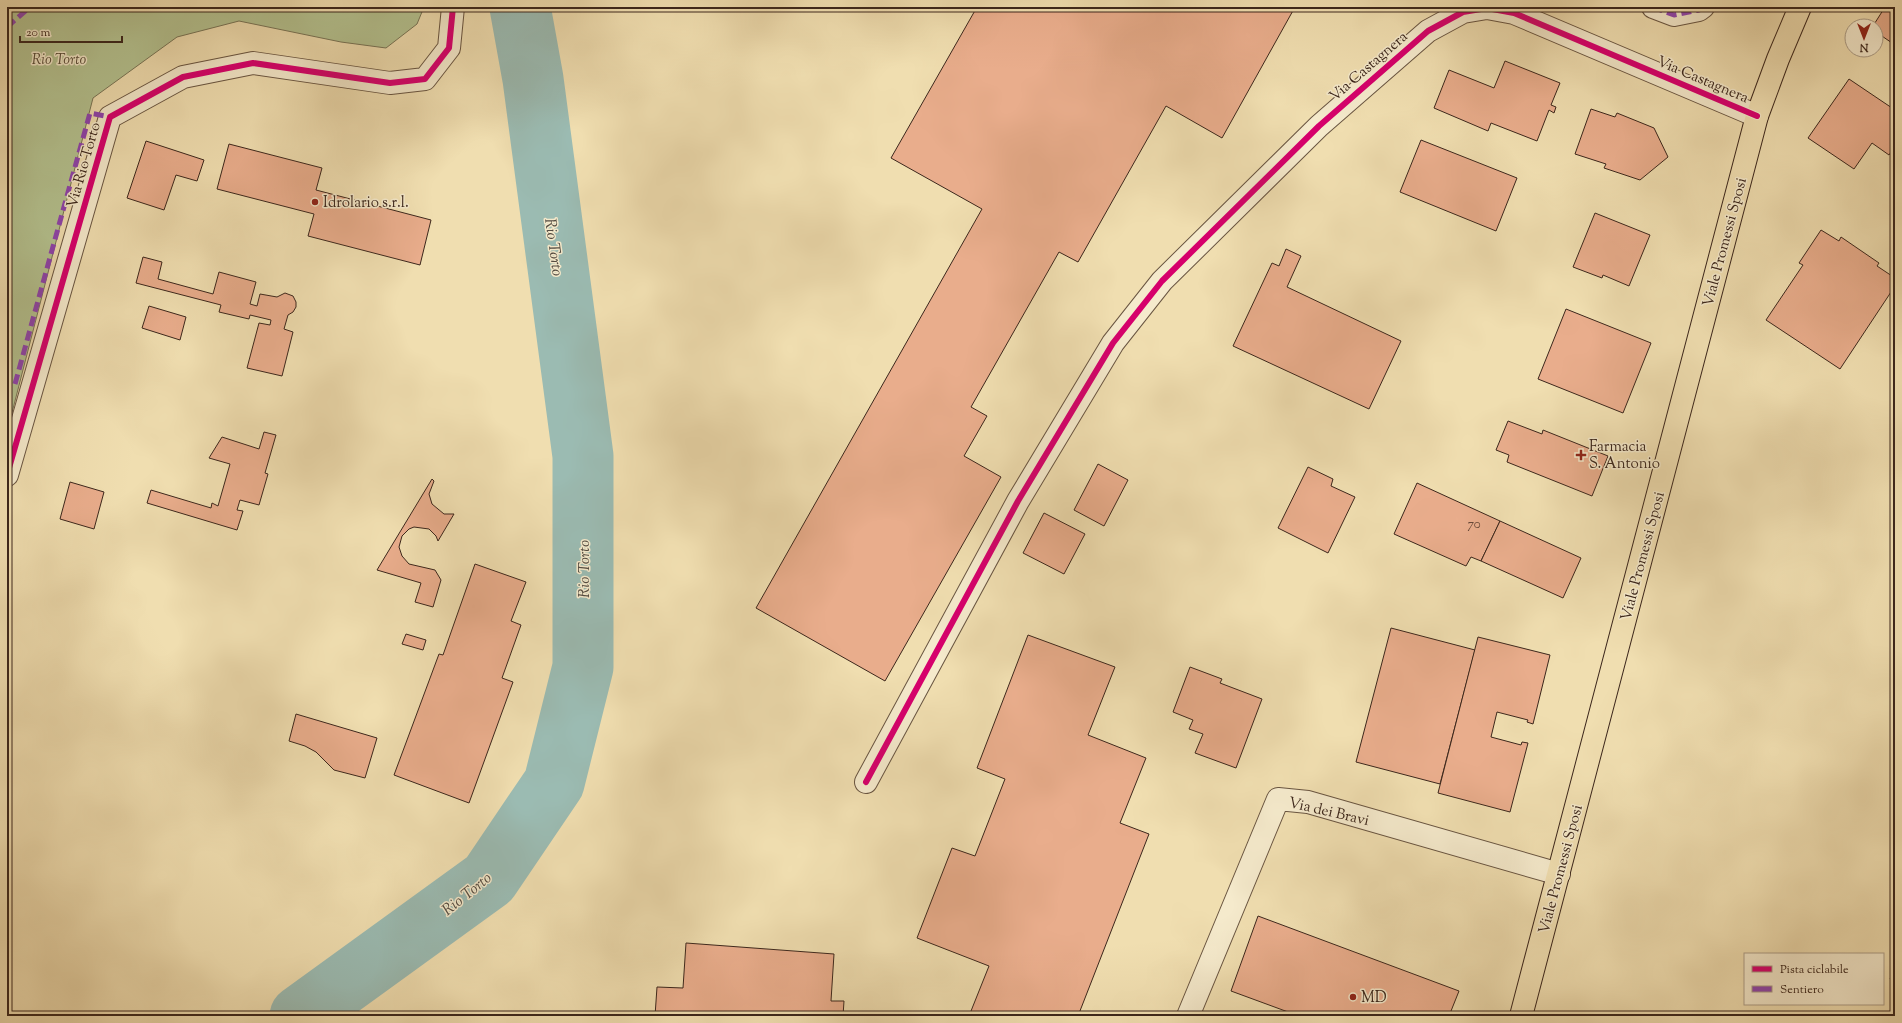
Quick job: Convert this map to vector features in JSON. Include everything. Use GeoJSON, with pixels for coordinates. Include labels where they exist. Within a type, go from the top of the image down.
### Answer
{"type":"FeatureCollection","features":[{"type":"Feature","properties":{"kind":"main road","name":"Viale Promessi Sposi"},"geometry":{"type":"LineString","coordinates":[[1521,1016],[1757,116],[1778,59],[1800,7]]}},
{"type":"Feature","properties":{"kind":"street","name":"Via Rio Torto"},"geometry":{"type":"LineString","coordinates":[[7,474],[110,117],[183,77],[253,63],[390,83],[425,79],[449,48],[453,7]]}},
{"type":"Feature","properties":{"kind":"street"},"geometry":{"type":"LineString","coordinates":[[1653,7],[1674,15],[1699,10],[1703,7]]}},
{"type":"Feature","properties":{"kind":"street","name":"Via Castagnera"},"geometry":{"type":"LineString","coordinates":[[866,782],[1018,501],[1113,343],[1162,281],[1319,126],[1428,31],[1462,9],[1487,8],[1515,10],[1757,116]]}},
{"type":"Feature","properties":{"kind":"street","name":"Via dei Bravi"},"geometry":{"type":"LineString","coordinates":[[1188,1016],[1278,799],[1308,802],[1559,874]]}},
{"type":"Feature","properties":{"kind":"green space","name":"Rio Torto"},"geometry":{"type":"Polygon","coordinates":[[[7,7],[424,7],[417,24],[386,48],[341,42],[239,21],[177,37],[93,98],[7,432],[7,7]]]}},
{"type":"Feature","properties":{"kind":"building"},"geometry":{"type":"Polygon","coordinates":[[[977,7],[1295,7],[1222,138],[1166,106],[1078,262],[1059,252],[971,407],[987,416],[964,456],[1001,477],[885,681],[756,608],[982,209],[891,158],[977,7]]]}},
{"type":"Feature","properties":{"kind":"building"},"geometry":{"type":"Polygon","coordinates":[[[1885,7],[1895,7],[1895,45],[1884,37],[1884,18],[1878,18],[1885,7]]]}},
{"type":"Feature","properties":{"kind":"building"},"geometry":{"type":"Polygon","coordinates":[[[1505,61],[1560,83],[1551,105],[1556,107],[1554,113],[1549,110],[1537,141],[1491,123],[1488,131],[1434,108],[1449,70],[1494,88],[1505,61]]]}},
{"type":"Feature","properties":{"kind":"building"},"geometry":{"type":"Polygon","coordinates":[[[1849,79],[1895,110],[1895,146],[1889,155],[1872,143],[1854,169],[1808,138],[1849,79]]]}},
{"type":"Feature","properties":{"kind":"building"},"geometry":{"type":"Polygon","coordinates":[[[1591,109],[1615,117],[1617,113],[1654,128],[1668,157],[1640,180],[1604,168],[1606,164],[1575,154],[1591,109]]]}},
{"type":"Feature","properties":{"kind":"building"},"geometry":{"type":"Polygon","coordinates":[[[1421,140],[1517,178],[1496,231],[1400,192],[1421,140]]]}},
{"type":"Feature","properties":{"kind":"building"},"geometry":{"type":"Polygon","coordinates":[[[146,141],[204,160],[197,181],[176,175],[164,210],[127,198],[146,141]]]}},
{"type":"Feature","properties":{"kind":"building","name":"Idrolario s.r.l."},"geometry":{"type":"Polygon","coordinates":[[[229,144],[322,168],[316,190],[431,220],[420,265],[308,236],[314,214],[217,189],[229,144]]]}},
{"type":"Feature","properties":{"kind":"building"},"geometry":{"type":"Polygon","coordinates":[[[1595,213],[1650,235],[1629,286],[1603,275],[1602,278],[1573,267],[1595,213]]]}},
{"type":"Feature","properties":{"kind":"building"},"geometry":{"type":"Polygon","coordinates":[[[1821,230],[1839,241],[1841,237],[1879,263],[1877,266],[1895,278],[1895,286],[1840,369],[1766,320],[1803,265],[1799,263],[1821,230]]]}},
{"type":"Feature","properties":{"kind":"building"},"geometry":{"type":"Polygon","coordinates":[[[1286,249],[1301,256],[1287,287],[1401,341],[1369,409],[1233,346],[1272,263],[1279,266],[1286,249]]]}},
{"type":"Feature","properties":{"kind":"building"},"geometry":{"type":"Polygon","coordinates":[[[143,257],[162,262],[158,279],[213,294],[219,272],[256,282],[250,304],[257,306],[260,294],[277,297],[285,293],[293,296],[296,302],[296,307],[293,312],[288,315],[284,329],[293,332],[282,376],[247,368],[259,323],[270,325],[271,320],[250,315],[249,319],[219,312],[221,305],[136,283],[143,257]]]}},
{"type":"Feature","properties":{"kind":"building"},"geometry":{"type":"Polygon","coordinates":[[[149,306],[186,317],[180,340],[142,328],[149,306]]]}},
{"type":"Feature","properties":{"kind":"building"},"geometry":{"type":"Polygon","coordinates":[[[1566,309],[1651,343],[1623,413],[1538,379],[1566,309]]]}},
{"type":"Feature","properties":{"kind":"building"},"geometry":{"type":"Polygon","coordinates":[[[1508,421],[1542,434],[1543,430],[1608,456],[1592,496],[1507,462],[1509,455],[1496,450],[1508,421]]]}},
{"type":"Feature","properties":{"kind":"building"},"geometry":{"type":"Polygon","coordinates":[[[264,432],[276,435],[265,473],[268,474],[259,505],[240,500],[237,510],[243,511],[237,530],[147,503],[151,490],[211,508],[212,503],[218,506],[230,464],[209,458],[222,437],[259,449],[264,432]]]}},
{"type":"Feature","properties":{"kind":"building"},"geometry":{"type":"Polygon","coordinates":[[[1098,464],[1128,480],[1104,526],[1074,510],[1098,464]]]}},
{"type":"Feature","properties":{"kind":"building"},"geometry":{"type":"Polygon","coordinates":[[[1308,467],[1333,479],[1331,486],[1355,497],[1328,553],[1278,528],[1308,467]]]}},
{"type":"Feature","properties":{"kind":"building"},"geometry":{"type":"Polygon","coordinates":[[[432,479],[434,481],[429,494],[432,504],[444,514],[454,514],[438,541],[436,536],[429,529],[414,527],[409,529],[402,536],[399,547],[402,556],[409,564],[435,570],[441,580],[433,607],[415,602],[421,583],[377,570],[432,479]]]}},
{"type":"Feature","properties":{"kind":"building"},"geometry":{"type":"Polygon","coordinates":[[[70,482],[104,492],[94,529],[60,519],[70,482]]]}},
{"type":"Feature","properties":{"kind":"building"},"geometry":{"type":"Polygon","coordinates":[[[1417,483],[1500,521],[1481,561],[1471,557],[1466,566],[1394,534],[1417,483]]]}},
{"type":"Feature","properties":{"kind":"building"},"geometry":{"type":"Polygon","coordinates":[[[1044,513],[1085,534],[1064,574],[1023,553],[1044,513]]]}},
{"type":"Feature","properties":{"kind":"building"},"geometry":{"type":"Polygon","coordinates":[[[1500,521],[1581,558],[1563,598],[1481,561],[1500,521]]]}},
{"type":"Feature","properties":{"kind":"building"},"geometry":{"type":"Polygon","coordinates":[[[475,564],[526,582],[511,621],[521,625],[502,678],[513,682],[469,803],[394,775],[439,654],[443,655],[475,564]]]}},
{"type":"Feature","properties":{"kind":"building"},"geometry":{"type":"Polygon","coordinates":[[[1391,628],[1475,650],[1440,784],[1356,762],[1391,628]]]}},
{"type":"Feature","properties":{"kind":"building"},"geometry":{"type":"Polygon","coordinates":[[[406,634],[426,640],[423,650],[402,644],[406,634]]]}},
{"type":"Feature","properties":{"kind":"building"},"geometry":{"type":"Polygon","coordinates":[[[1028,635],[1115,667],[1088,735],[1146,758],[1120,823],[1149,834],[1078,1016],[969,1016],[989,966],[917,938],[952,848],[975,856],[1005,779],[977,768],[1028,635]]]}},
{"type":"Feature","properties":{"kind":"building"},"geometry":{"type":"Polygon","coordinates":[[[1478,637],[1550,655],[1533,724],[1527,722],[1528,720],[1497,712],[1491,737],[1521,745],[1522,742],[1528,743],[1510,812],[1438,793],[1478,637]]]}},
{"type":"Feature","properties":{"kind":"building"},"geometry":{"type":"Polygon","coordinates":[[[1190,667],[1222,679],[1220,683],[1262,699],[1236,768],[1195,753],[1203,734],[1189,729],[1193,720],[1173,712],[1190,667]]]}},
{"type":"Feature","properties":{"kind":"building"},"geometry":{"type":"Polygon","coordinates":[[[296,714],[377,738],[365,778],[334,770],[316,752],[305,746],[289,741],[296,714]]]}},
{"type":"Feature","properties":{"kind":"building"},"geometry":{"type":"Polygon","coordinates":[[[1258,916],[1459,991],[1449,1016],[1299,1016],[1231,991],[1258,916]]]}},
{"type":"Feature","properties":{"kind":"building"},"geometry":{"type":"Polygon","coordinates":[[[686,943],[834,954],[831,1001],[844,1001],[843,1016],[655,1016],[657,987],[683,988],[686,943]]]}},
{"type":"Feature","properties":{"kind":"building"},"geometry":{"type":"Polygon","coordinates":[[[1895,971],[1895,982],[1890,979],[1895,971]]]}},
{"type":"Feature","properties":{"kind":"waterway","name":"Rio Torto"},"geometry":{"type":"LineString","coordinates":[[300,1016],[489,879],[554,783],[583,667],[583,456],[533,79],[520,7]]}},
{"type":"Feature","properties":{"kind":"marked path"},"geometry":{"type":"LineString","coordinates":[[7,27],[30,7]]}},
{"type":"Feature","properties":{"kind":"marked path"},"geometry":{"type":"LineString","coordinates":[[1653,7],[1674,15],[1699,10],[1703,7]]}},
{"type":"Feature","properties":{"kind":"marked path"},"geometry":{"type":"LineString","coordinates":[[15,384],[90,113],[110,117]]}},
{"type":"Feature","properties":{"kind":"cycle path"},"geometry":{"type":"LineString","coordinates":[[7,475],[110,117],[183,77],[253,63],[390,83],[425,79],[449,48],[453,7]]}},
{"type":"Feature","properties":{"kind":"cycle path"},"geometry":{"type":"LineString","coordinates":[[866,782],[1018,501],[1113,343],[1162,281],[1319,126],[1428,31],[1463,12],[1487,8],[1514,13],[1757,116]]}},
{"type":"Feature","properties":{"kind":"place","name":"Idrolario s.r.l."},"geometry":{"type":"Point","coordinates":[315,202]}},
{"type":"Feature","properties":{"kind":"place","name":"Farmacia S. Antonio"},"geometry":{"type":"Point","coordinates":[1581,455]}},
{"type":"Feature","properties":{"kind":"place","name":"MD"},"geometry":{"type":"Point","coordinates":[1353,997]}}]}
